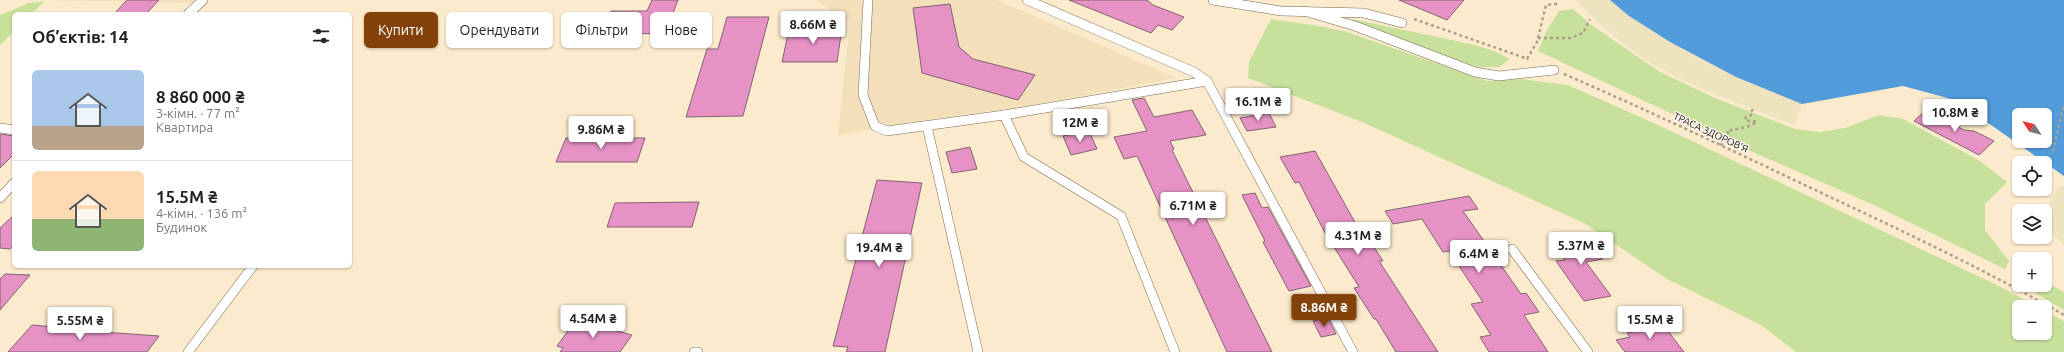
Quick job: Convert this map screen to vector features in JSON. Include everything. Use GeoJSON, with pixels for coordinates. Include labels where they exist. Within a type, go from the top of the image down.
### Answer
{"type":"FeatureCollection","features":[{"type":"Feature","properties":{"kind":"lane"},"geometry":{"type":"LineString","coordinates":[[190,12],[203,0]]}},
{"type":"Feature","properties":{"kind":"lane"},"geometry":{"type":"LineString","coordinates":[[868,0],[863,95],[875,126],[887,131],[1004,114],[1207,81]]}},
{"type":"Feature","properties":{"kind":"lane"},"geometry":{"type":"LineString","coordinates":[[1027,0],[1194,72],[1207,81],[1353,352]]}},
{"type":"Feature","properties":{"kind":"lane"},"geometry":{"type":"LineString","coordinates":[[1213,0],[1281,12],[1304,11],[1364,13],[1402,23]]}},
{"type":"Feature","properties":{"kind":"lane"},"geometry":{"type":"LineString","coordinates":[[1304,11],[1355,26],[1475,72],[1499,76],[1554,70]]}},
{"type":"Feature","properties":{"kind":"lane"},"geometry":{"type":"LineString","coordinates":[[1004,114],[1024,157],[1121,216],[1175,352]]}},
{"type":"Feature","properties":{"kind":"lane"},"geometry":{"type":"LineString","coordinates":[[927,126],[978,352]]}},
{"type":"Feature","properties":{"kind":"lane"},"geometry":{"type":"LineString","coordinates":[[0,128],[12,130]]}},
{"type":"Feature","properties":{"kind":"lane"},"geometry":{"type":"LineString","coordinates":[[0,198],[12,185]]}},
{"type":"Feature","properties":{"kind":"lane"},"geometry":{"type":"LineString","coordinates":[[1512,249],[1588,352]]}},
{"type":"Feature","properties":{"kind":"lane"},"geometry":{"type":"LineString","coordinates":[[188,352],[251,268]]}},
{"type":"Feature","properties":{"kind":"path"},"geometry":{"type":"LineString","coordinates":[[1528,59],[1528,55],[1538,38],[1540,26],[1545,15],[1546,5],[1558,4]]}},
{"type":"Feature","properties":{"kind":"path","name":"ТРАСА ЗДОРОВ’Я"},"geometry":{"type":"LineString","coordinates":[[1410,18],[1528,59],[1720,145],[1928,243],[2022,291],[2064,315]]}},
{"type":"Feature","properties":{"kind":"path"},"geometry":{"type":"LineString","coordinates":[[1538,38],[1571,38],[1583,33],[1590,19]]}},
{"type":"Feature","properties":{"kind":"path"},"geometry":{"type":"LineString","coordinates":[[2053,151],[2064,105]]}},
{"type":"Feature","properties":{"kind":"path"},"geometry":{"type":"LineString","coordinates":[[1720,145],[1731,138],[1727,131],[1742,129],[1745,126],[1756,124],[1758,122],[1745,120],[1754,109]]}},
{"type":"Feature","properties":{"kind":"shaded area"},"geometry":{"type":"Polygon","coordinates":[[[45,0],[204,0],[201,3],[45,0]]]}},
{"type":"Feature","properties":{"kind":"shaded area"},"geometry":{"type":"Polygon","coordinates":[[[816,0],[997,0],[1176,78],[1016,108],[937,118],[838,135],[850,21],[816,0]]]}},
{"type":"Feature","properties":{"kind":"green space"},"geometry":{"type":"Polygon","coordinates":[[[45,1],[33,12],[12,12],[12,33],[0,45],[0,15],[29,3],[45,1]]]}},
{"type":"Feature","properties":{"kind":"green space"},"geometry":{"type":"Polygon","coordinates":[[[1573,9],[1590,24],[1660,72],[1715,98],[1795,129],[1820,132],[1845,128],[1879,115],[1903,119],[1980,161],[2007,182],[1985,204],[1985,230],[2009,261],[2005,269],[1876,206],[1755,153],[1538,51],[1547,30],[1559,11],[1573,9]]]}},
{"type":"Feature","properties":{"kind":"green space"},"geometry":{"type":"Polygon","coordinates":[[[1271,19],[1347,32],[1487,81],[1520,79],[1568,85],[1658,125],[1999,286],[2025,300],[2012,300],[2012,340],[2052,340],[2052,315],[2064,321],[2064,352],[1796,352],[1761,325],[1667,279],[1584,223],[1362,122],[1248,78],[1249,62],[1271,19]]]}},
{"type":"Feature","properties":{"kind":"green space"},"geometry":{"type":"Polygon","coordinates":[[[1352,19],[1475,45],[1494,51],[1510,59],[1499,67],[1478,67],[1463,63],[1353,21],[1352,19]]]}},
{"type":"Feature","properties":{"kind":"green space"},"geometry":{"type":"Polygon","coordinates":[[[2052,286],[2064,292],[2064,310],[2052,303],[2052,300],[2047,300],[2035,293],[2052,292],[2052,286]]]}},
{"type":"Feature","properties":{"kind":"sand"},"geometry":{"type":"Polygon","coordinates":[[[1610,0],[1654,33],[1702,60],[1802,104],[1794,125],[1703,89],[1651,63],[1593,18],[1576,1],[1610,0]]]}},
{"type":"Feature","properties":{"kind":"sand"},"geometry":{"type":"Polygon","coordinates":[[[2064,185],[2064,245],[2052,232],[2052,204],[2050,204],[2054,193],[2064,185]]]}},
{"type":"Feature","properties":{"kind":"water"},"geometry":{"type":"Polygon","coordinates":[[[1610,0],[2064,0],[2064,176],[2052,168],[2052,156],[2035,156],[2024,148],[2052,148],[2052,108],[2012,108],[2012,140],[1955,100],[1903,86],[1802,104],[1736,77],[1670,42],[1629,16],[1610,0]]]}},
{"type":"Feature","properties":{"kind":"building"},"geometry":{"type":"Polygon","coordinates":[[[127,0],[159,0],[148,12],[116,12],[127,0]]]}},
{"type":"Feature","properties":{"kind":"building"},"geometry":{"type":"Polygon","coordinates":[[[652,0],[678,0],[673,12],[650,12],[650,34],[642,34],[642,12],[611,12],[611,11],[647,11],[652,0]]]}},
{"type":"Feature","properties":{"kind":"building"},"geometry":{"type":"Polygon","coordinates":[[[1069,0],[1147,0],[1153,5],[1184,17],[1172,30],[1158,25],[1151,33],[1069,0]]]}},
{"type":"Feature","properties":{"kind":"building"},"geometry":{"type":"Polygon","coordinates":[[[1399,0],[1464,0],[1447,20],[1399,0]]]}},
{"type":"Feature","properties":{"kind":"building"},"geometry":{"type":"Polygon","coordinates":[[[950,4],[959,47],[973,59],[1035,75],[1018,100],[922,73],[913,8],[950,4]]]}},
{"type":"Feature","properties":{"kind":"building"},"geometry":{"type":"Polygon","coordinates":[[[727,17],[769,17],[743,116],[686,117],[707,49],[718,49],[727,17]]]}},
{"type":"Feature","properties":{"kind":"building"},"geometry":{"type":"Polygon","coordinates":[[[842,28],[837,62],[782,62],[789,29],[842,28]]]}},
{"type":"Feature","properties":{"kind":"building"},"geometry":{"type":"Polygon","coordinates":[[[1144,98],[1154,117],[1192,110],[1206,135],[1170,141],[1174,149],[1172,150],[1272,352],[1227,352],[1137,156],[1124,159],[1114,137],[1147,131],[1132,100],[1144,98]]]}},
{"type":"Feature","properties":{"kind":"building"},"geometry":{"type":"Polygon","coordinates":[[[1926,110],[1964,130],[1974,131],[1994,141],[1979,155],[1914,121],[1926,110]]]}},
{"type":"Feature","properties":{"kind":"building"},"geometry":{"type":"Polygon","coordinates":[[[1269,113],[1276,127],[1247,131],[1240,118],[1269,113]]]}},
{"type":"Feature","properties":{"kind":"building"},"geometry":{"type":"Polygon","coordinates":[[[1089,131],[1097,149],[1071,155],[1063,136],[1089,131]]]}},
{"type":"Feature","properties":{"kind":"building"},"geometry":{"type":"Polygon","coordinates":[[[0,134],[12,136],[12,156],[0,168],[0,134]]]}},
{"type":"Feature","properties":{"kind":"building"},"geometry":{"type":"Polygon","coordinates":[[[566,138],[645,138],[637,162],[556,162],[566,138]]]}},
{"type":"Feature","properties":{"kind":"building"},"geometry":{"type":"Polygon","coordinates":[[[970,147],[977,169],[952,173],[946,152],[970,147]]]}},
{"type":"Feature","properties":{"kind":"building"},"geometry":{"type":"Polygon","coordinates":[[[1315,151],[1361,233],[1364,232],[1383,261],[1379,261],[1438,352],[1396,352],[1376,319],[1374,319],[1354,288],[1359,287],[1324,231],[1299,182],[1295,183],[1280,157],[1315,151]]]}},
{"type":"Feature","properties":{"kind":"building"},"geometry":{"type":"Polygon","coordinates":[[[877,180],[922,183],[885,352],[846,352],[848,347],[833,346],[877,180]]]}},
{"type":"Feature","properties":{"kind":"building"},"geometry":{"type":"Polygon","coordinates":[[[1255,193],[1262,208],[1268,207],[1311,286],[1289,291],[1263,242],[1265,241],[1242,195],[1255,193]]]}},
{"type":"Feature","properties":{"kind":"building"},"geometry":{"type":"Polygon","coordinates":[[[1469,196],[1478,209],[1463,211],[1521,294],[1526,293],[1539,312],[1524,315],[1548,352],[1489,352],[1480,337],[1491,335],[1471,304],[1483,302],[1449,251],[1443,252],[1422,219],[1393,224],[1385,211],[1469,196]]]}},
{"type":"Feature","properties":{"kind":"building"},"geometry":{"type":"Polygon","coordinates":[[[699,202],[692,227],[607,227],[615,203],[699,202]]]}},
{"type":"Feature","properties":{"kind":"building"},"geometry":{"type":"Polygon","coordinates":[[[12,217],[12,247],[10,249],[0,248],[0,228],[12,217]]]}},
{"type":"Feature","properties":{"kind":"building"},"geometry":{"type":"Polygon","coordinates":[[[1584,233],[1603,259],[1586,262],[1611,296],[1584,301],[1556,261],[1565,260],[1551,240],[1584,233]]]}},
{"type":"Feature","properties":{"kind":"building"},"geometry":{"type":"Polygon","coordinates":[[[5,274],[30,275],[0,310],[0,279],[5,274]]]}},
{"type":"Feature","properties":{"kind":"building"},"geometry":{"type":"Polygon","coordinates":[[[1328,318],[1336,334],[1321,337],[1313,321],[1328,318]]]}},
{"type":"Feature","properties":{"kind":"building"},"geometry":{"type":"Polygon","coordinates":[[[576,320],[632,335],[620,352],[560,352],[563,348],[557,346],[576,320]]]}},
{"type":"Feature","properties":{"kind":"building"},"geometry":{"type":"Polygon","coordinates":[[[1661,322],[1684,352],[1625,352],[1616,340],[1630,337],[1627,333],[1643,330],[1640,327],[1661,322]]]}},
{"type":"Feature","properties":{"kind":"building"},"geometry":{"type":"Polygon","coordinates":[[[32,325],[159,336],[147,352],[8,352],[32,325]]]}}]}
